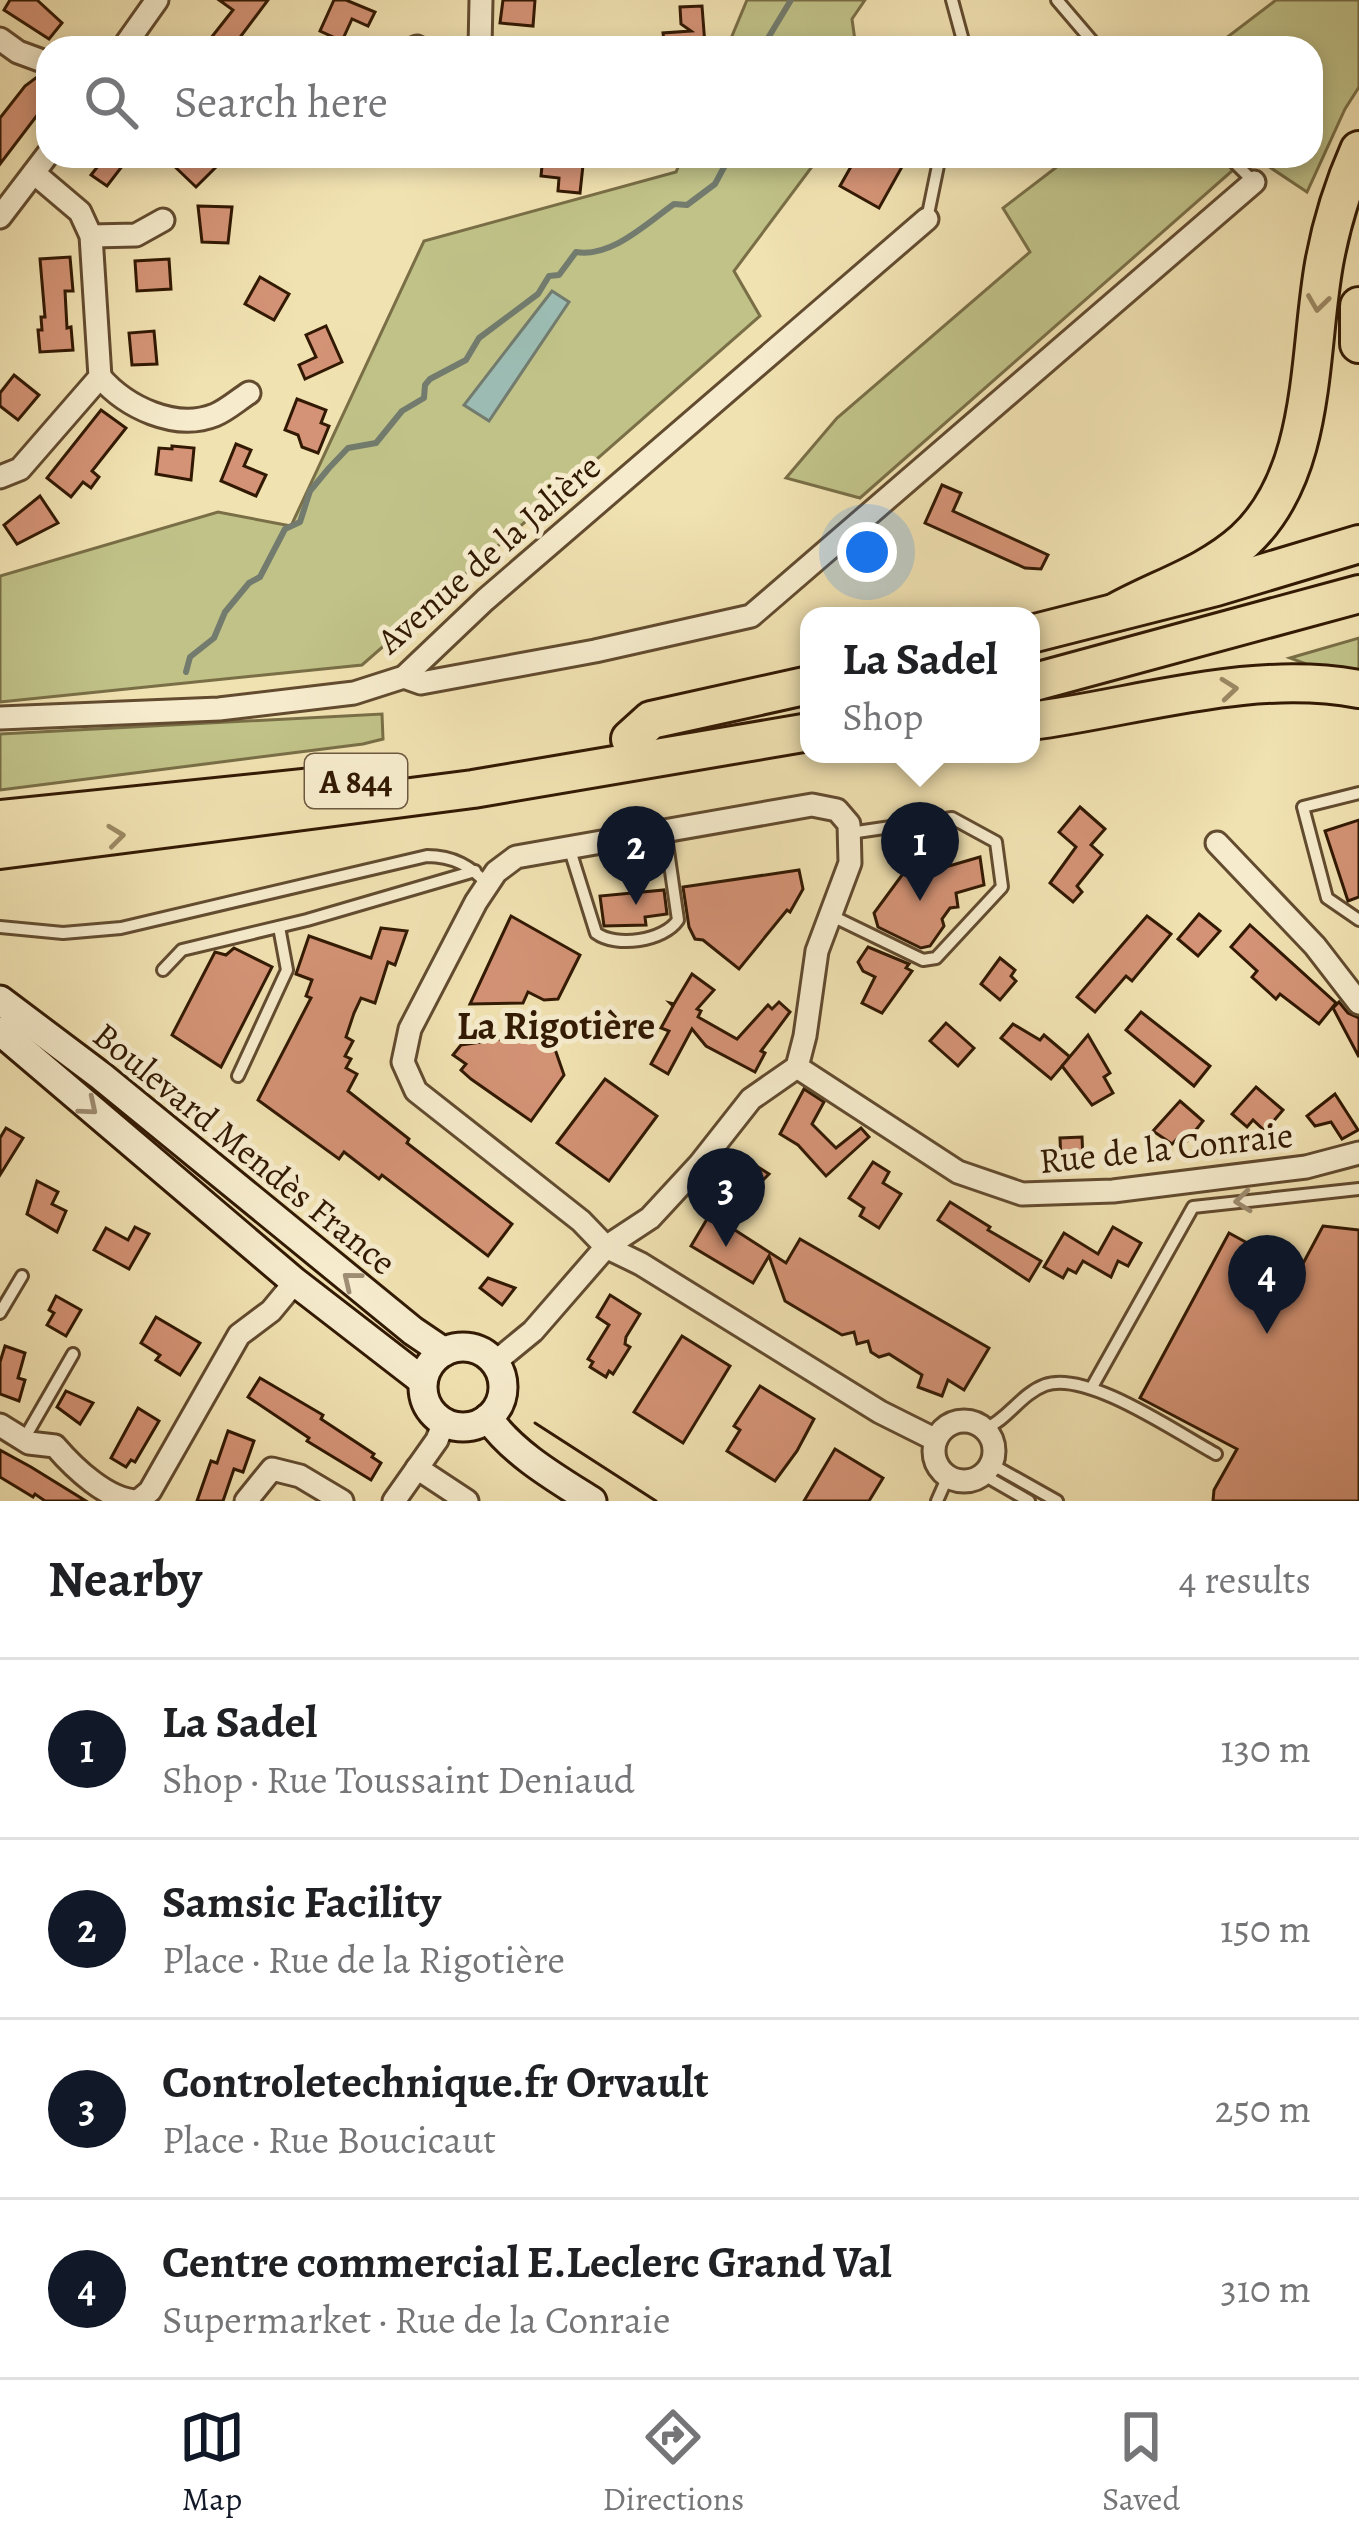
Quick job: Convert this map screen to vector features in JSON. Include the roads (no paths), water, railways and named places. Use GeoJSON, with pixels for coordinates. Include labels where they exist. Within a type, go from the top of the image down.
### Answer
{"type":"FeatureCollection","features":[{"type":"Feature","properties":{"kind":"highway"},"geometry":{"type":"LineString","coordinates":[[1116,612],[1192,577],[1232,551],[1257,527],[1280,494],[1304,410],[1325,259],[1359,150]]}},
{"type":"Feature","properties":{"kind":"highway"},"geometry":{"type":"LineString","coordinates":[[1359,306],[1359,344]]}},
{"type":"Feature","properties":{"kind":"highway"},"geometry":{"type":"LineString","coordinates":[[1040,632],[1359,544]]}},
{"type":"Feature","properties":{"kind":"highway"},"geometry":{"type":"LineString","coordinates":[[1040,656],[1359,569]]}},
{"type":"Feature","properties":{"kind":"highway"},"geometry":{"type":"LineString","coordinates":[[1040,681],[1359,595]]}},
{"type":"Feature","properties":{"kind":"highway"},"geometry":{"type":"LineString","coordinates":[[1040,707],[1359,620]]}},
{"type":"Feature","properties":{"kind":"highway"},"geometry":{"type":"LineString","coordinates":[[1040,720],[1225,689],[1305,685],[1359,689]]}},
{"type":"Feature","properties":{"kind":"highway"},"geometry":{"type":"LineString","coordinates":[[630,740],[651,720],[800,687]]}},
{"type":"Feature","properties":{"kind":"highway","name":"A 844"},"geometry":{"type":"LineString","coordinates":[[0,820],[334,784],[630,740],[800,708]]}},
{"type":"Feature","properties":{"kind":"highway","name":"A 844"},"geometry":{"type":"LineString","coordinates":[[0,850],[516,782],[800,734]]}},
{"type":"Feature","properties":{"kind":"highway"},"geometry":{"type":"LineString","coordinates":[[516,782],[561,791],[800,757]]}},
{"type":"Feature","properties":{"kind":"main road","name":"Boulevard Mendès France"},"geometry":{"type":"LineString","coordinates":[[0,1000],[444,1352]]}},
{"type":"Feature","properties":{"kind":"main road","name":"Boulevard Mendès France"},"geometry":{"type":"LineString","coordinates":[[0,1031],[295,1282],[423,1382]]}},
{"type":"Feature","properties":{"kind":"main road"},"geometry":{"type":"LineString","coordinates":[[468,1348],[494,1363],[502,1390],[488,1418],[467,1426],[444,1423],[426,1403],[423,1382],[432,1362],[444,1352],[468,1348]]}},
{"type":"Feature","properties":{"kind":"main road"},"geometry":{"type":"LineString","coordinates":[[488,1418],[541,1469],[592,1501]]}},
{"type":"Feature","properties":{"kind":"street"},"geometry":{"type":"LineString","coordinates":[[132,36],[157,0]]}},
{"type":"Feature","properties":{"kind":"street"},"geometry":{"type":"LineString","coordinates":[[480,36],[481,0]]}},
{"type":"Feature","properties":{"kind":"street"},"geometry":{"type":"LineString","coordinates":[[0,39],[36,59]]}},
{"type":"Feature","properties":{"kind":"street"},"geometry":{"type":"LineString","coordinates":[[0,217],[38,168]]}},
{"type":"Feature","properties":{"kind":"street"},"geometry":{"type":"LineString","coordinates":[[34,173],[80,212],[92,236],[100,377],[115,394],[169,419],[212,416],[248,394]]}},
{"type":"Feature","properties":{"kind":"street"},"geometry":{"type":"LineString","coordinates":[[404,677],[422,683],[751,616],[1254,182]]}},
{"type":"Feature","properties":{"kind":"street","name":"Avenue de la Jalière"},"geometry":{"type":"LineString","coordinates":[[0,718],[219,709],[354,693],[404,677],[485,600],[927,219]]}},
{"type":"Feature","properties":{"kind":"street"},"geometry":{"type":"LineString","coordinates":[[92,236],[136,235],[163,220]]}},
{"type":"Feature","properties":{"kind":"street"},"geometry":{"type":"LineString","coordinates":[[0,477],[20,469],[100,377]]}},
{"type":"Feature","properties":{"kind":"street"},"geometry":{"type":"LineString","coordinates":[[494,1363],[525,1339],[606,1247],[650,1218],[751,1099],[796,1066],[806,1036],[817,951],[850,863],[849,824],[837,810],[812,805],[515,857],[482,878],[410,1029],[404,1046],[407,1077],[416,1091],[581,1221],[606,1247],[880,1412],[936,1440]]}},
{"type":"Feature","properties":{"kind":"street"},"geometry":{"type":"LineString","coordinates":[[1217,843],[1315,946],[1359,1003]]}},
{"type":"Feature","properties":{"kind":"street","name":"Rue de la Conraie"},"geometry":{"type":"LineString","coordinates":[[796,1066],[958,1172],[1022,1194],[1097,1193],[1306,1168],[1359,1153]]}},
{"type":"Feature","properties":{"kind":"street"},"geometry":{"type":"LineString","coordinates":[[0,1425],[24,1440],[55,1446],[72,1466],[125,1501],[138,1501],[150,1491],[238,1335],[271,1311],[295,1282]]}},
{"type":"Feature","properties":{"kind":"street"},"geometry":{"type":"LineString","coordinates":[[957,1421],[985,1429],[993,1445],[986,1469],[965,1481],[948,1476],[934,1456],[936,1440],[957,1421]]}},
{"type":"Feature","properties":{"kind":"street"},"geometry":{"type":"LineString","coordinates":[[394,1501],[444,1423]]}},
{"type":"Feature","properties":{"kind":"street"},"geometry":{"type":"LineString","coordinates":[[246,1501],[272,1468],[300,1476],[342,1501]]}},
{"type":"Feature","properties":{"kind":"street"},"geometry":{"type":"LineString","coordinates":[[417,1468],[467,1501]]}},
{"type":"Feature","properties":{"kind":"lane"},"geometry":{"type":"LineString","coordinates":[[952,0],[962,36]]}},
{"type":"Feature","properties":{"kind":"lane"},"geometry":{"type":"LineString","coordinates":[[1057,0],[1088,36]]}},
{"type":"Feature","properties":{"kind":"lane"},"geometry":{"type":"LineString","coordinates":[[927,219],[938,168]]}},
{"type":"Feature","properties":{"kind":"lane"},"geometry":{"type":"LineString","coordinates":[[1240,168],[1254,182]]}},
{"type":"Feature","properties":{"kind":"lane"},"geometry":{"type":"LineString","coordinates":[[1359,793],[1303,807],[1327,898],[1359,920]]}},
{"type":"Feature","properties":{"kind":"lane"},"geometry":{"type":"LineString","coordinates":[[828,914],[923,960],[936,958],[1001,887],[996,842],[952,818],[850,833]]}},
{"type":"Feature","properties":{"kind":"lane"},"geometry":{"type":"LineString","coordinates":[[569,846],[596,933],[619,942],[650,937],[672,929],[678,920],[665,830]]}},
{"type":"Feature","properties":{"kind":"lane"},"geometry":{"type":"LineString","coordinates":[[0,928],[63,933],[121,928],[427,856],[452,859],[482,878]]}},
{"type":"Feature","properties":{"kind":"lane"},"geometry":{"type":"LineString","coordinates":[[163,970],[182,950],[482,878]]}},
{"type":"Feature","properties":{"kind":"lane"},"geometry":{"type":"LineString","coordinates":[[238,1076],[287,970],[279,927]]}},
{"type":"Feature","properties":{"kind":"lane"},"geometry":{"type":"LineString","coordinates":[[1092,1387],[1193,1207],[1359,1189]]}},
{"type":"Feature","properties":{"kind":"lane"},"geometry":{"type":"LineString","coordinates":[[0,1313],[22,1276]]}},
{"type":"Feature","properties":{"kind":"lane"},"geometry":{"type":"LineString","coordinates":[[24,1440],[73,1354]]}},
{"type":"Feature","properties":{"kind":"lane"},"geometry":{"type":"LineString","coordinates":[[985,1429],[999,1423],[1041,1387],[1066,1382],[1092,1387],[1216,1454]]}},
{"type":"Feature","properties":{"kind":"lane"},"geometry":{"type":"LineString","coordinates":[[986,1469],[1029,1501]]}},
{"type":"Feature","properties":{"kind":"lane"},"geometry":{"type":"LineString","coordinates":[[986,1469],[1057,1501]]}},
{"type":"Feature","properties":{"kind":"lane"},"geometry":{"type":"LineString","coordinates":[[937,1501],[948,1476]]}},
{"type":"Feature","properties":{"kind":"water"},"geometry":{"type":"Polygon","coordinates":[[[552,291],[569,302],[489,421],[464,405],[552,291]]]}},
{"type":"Feature","properties":{"kind":"waterway"},"geometry":{"type":"LineString","coordinates":[[769,36],[791,0]]}},
{"type":"Feature","properties":{"kind":"waterway"},"geometry":{"type":"LineString","coordinates":[[186,672],[190,657],[214,638],[225,612],[260,577],[285,529],[300,522],[310,491],[348,448],[376,443],[402,411],[424,398],[430,379],[466,360],[479,338],[538,294],[549,276],[559,275],[576,252],[615,245],[674,204],[687,205],[715,184],[724,168]]}},
{"type":"Feature","properties":{"kind":"tram line"},"geometry":{"type":"LineString","coordinates":[[535,1423],[656,1501]]}},
{"type":"Feature","properties":{"kind":"place","name":"La Sadel"},"geometry":{"type":"Point","coordinates":[920,901]}},
{"type":"Feature","properties":{"kind":"place","name":"Samsic Facility"},"geometry":{"type":"Point","coordinates":[636,905]}},
{"type":"Feature","properties":{"kind":"place","name":"Controletechnique.fr Orvault"},"geometry":{"type":"Point","coordinates":[726,1247]}},
{"type":"Feature","properties":{"kind":"place","name":"Centre commercial E.Leclerc Grand Val"},"geometry":{"type":"Point","coordinates":[1267,1334]}},
{"type":"Feature","properties":{"kind":"district","name":"La Rigotière"},"geometry":{"type":"Point","coordinates":[556,1025]}}]}
